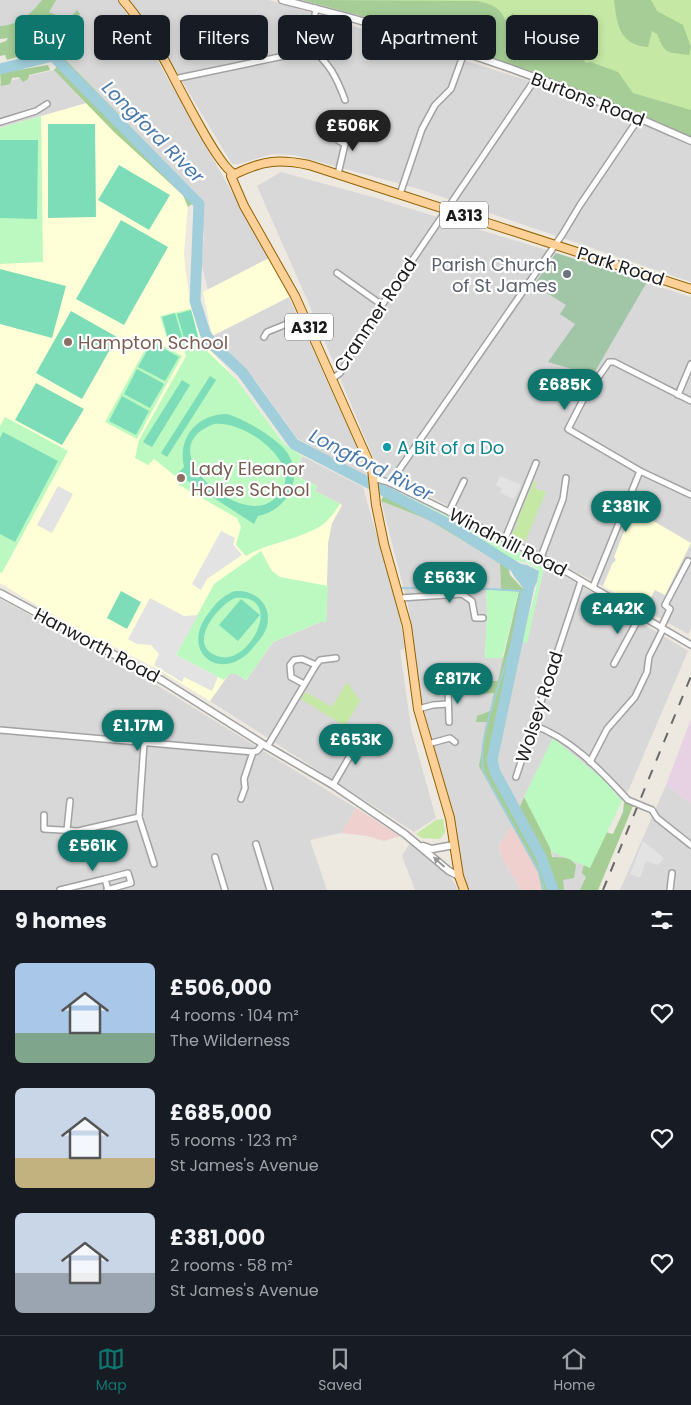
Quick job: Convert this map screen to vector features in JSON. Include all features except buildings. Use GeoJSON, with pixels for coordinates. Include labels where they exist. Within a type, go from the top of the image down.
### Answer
{"type":"FeatureCollection","features":[{"type":"Feature","properties":{"kind":"main road","name":"A312"},"geometry":{"type":"LineString","coordinates":[[123,0],[160,52],[211,145],[228,171],[234,175],[244,206],[282,273],[304,317],[372,469],[375,498],[384,544],[407,626],[418,709],[450,818],[459,876],[464,890]]}},
{"type":"Feature","properties":{"kind":"main road","name":"Park Road"},"geometry":{"type":"LineString","coordinates":[[234,175],[256,164],[286,160],[338,174],[691,289]]}},
{"type":"Feature","properties":{"kind":"street","name":"Burtons Road"},"geometry":{"type":"LineString","coordinates":[[282,0],[362,22]]}},
{"type":"Feature","properties":{"kind":"street"},"geometry":{"type":"LineString","coordinates":[[315,15],[316,8]]}},
{"type":"Feature","properties":{"kind":"street"},"geometry":{"type":"LineString","coordinates":[[174,79],[278,57]]}},
{"type":"Feature","properties":{"kind":"street"},"geometry":{"type":"LineString","coordinates":[[324,60],[336,76],[345,100]]}},
{"type":"Feature","properties":{"kind":"street"},"geometry":{"type":"LineString","coordinates":[[400,194],[422,130],[435,105],[451,90],[462,60]]}},
{"type":"Feature","properties":{"kind":"street","name":"Burtons Road"},"geometry":{"type":"LineString","coordinates":[[484,60],[639,118],[691,141]]}},
{"type":"Feature","properties":{"kind":"street","name":"Cranmer Road"},"geometry":{"type":"LineString","coordinates":[[332,379],[340,373],[382,304],[536,78]]}},
{"type":"Feature","properties":{"kind":"street"},"geometry":{"type":"LineString","coordinates":[[0,122],[36,111],[46,104]]}},
{"type":"Feature","properties":{"kind":"street"},"geometry":{"type":"LineString","coordinates":[[390,483],[556,244],[639,118]]}},
{"type":"Feature","properties":{"kind":"street"},"geometry":{"type":"LineString","coordinates":[[338,174],[345,144],[339,141]]}},
{"type":"Feature","properties":{"kind":"street"},"geometry":{"type":"LineString","coordinates":[[336,272],[382,304]]}},
{"type":"Feature","properties":{"kind":"street"},"geometry":{"type":"LineString","coordinates":[[264,337],[267,332],[304,317]]}},
{"type":"Feature","properties":{"kind":"street"},"geometry":{"type":"LineString","coordinates":[[691,401],[614,362],[609,362],[604,367],[568,429],[640,470],[691,496]]}},
{"type":"Feature","properties":{"kind":"street"},"geometry":{"type":"LineString","coordinates":[[678,395],[691,364]]}},
{"type":"Feature","properties":{"kind":"street"},"geometry":{"type":"LineString","coordinates":[[506,539],[536,463]]}},
{"type":"Feature","properties":{"kind":"street"},"geometry":{"type":"LineString","coordinates":[[593,588],[640,470]]}},
{"type":"Feature","properties":{"kind":"street"},"geometry":{"type":"LineString","coordinates":[[541,557],[563,499],[566,478]]}},
{"type":"Feature","properties":{"kind":"street","name":"Windmill Road"},"geometry":{"type":"LineString","coordinates":[[374,480],[390,483],[541,557],[691,645]]}},
{"type":"Feature","properties":{"kind":"street"},"geometry":{"type":"LineString","coordinates":[[449,512],[464,481]]}},
{"type":"Feature","properties":{"kind":"street"},"geometry":{"type":"LineString","coordinates":[[590,762],[608,729],[635,697],[647,672],[649,657],[670,609],[665,605],[688,561]]}},
{"type":"Feature","properties":{"kind":"street","name":"Wolsey Road"},"geometry":{"type":"LineString","coordinates":[[516,777],[581,581]]}},
{"type":"Feature","properties":{"kind":"street","name":"Hanworth Road"},"geometry":{"type":"LineString","coordinates":[[0,593],[163,681],[333,785],[420,845],[449,871],[459,876]]}},
{"type":"Feature","properties":{"kind":"street"},"geometry":{"type":"LineString","coordinates":[[400,598],[462,594],[472,601],[475,618],[483,618]]}},
{"type":"Feature","properties":{"kind":"street"},"geometry":{"type":"LineString","coordinates":[[614,664],[640,616]]}},
{"type":"Feature","properties":{"kind":"street"},"geometry":{"type":"LineString","coordinates":[[0,730],[258,751],[265,745],[320,660],[336,658]]}},
{"type":"Feature","properties":{"kind":"street"},"geometry":{"type":"LineString","coordinates":[[304,684],[291,677],[290,665],[294,660],[302,659],[316,665]]}},
{"type":"Feature","properties":{"kind":"street"},"geometry":{"type":"LineString","coordinates":[[448,688],[449,722]]}},
{"type":"Feature","properties":{"kind":"street"},"geometry":{"type":"LineString","coordinates":[[418,709],[448,704]]}},
{"type":"Feature","properties":{"kind":"street"},"geometry":{"type":"LineString","coordinates":[[533,725],[554,732],[607,777],[628,800],[652,810],[657,818],[691,844]]}},
{"type":"Feature","properties":{"kind":"street"},"geometry":{"type":"LineString","coordinates":[[333,785],[361,737]]}},
{"type":"Feature","properties":{"kind":"street"},"geometry":{"type":"LineString","coordinates":[[428,744],[452,737]]}},
{"type":"Feature","properties":{"kind":"street"},"geometry":{"type":"LineString","coordinates":[[144,742],[139,817],[154,864]]}},
{"type":"Feature","properties":{"kind":"street"},"geometry":{"type":"LineString","coordinates":[[241,799],[245,788],[244,779],[253,752]]}},
{"type":"Feature","properties":{"kind":"street"},"geometry":{"type":"LineString","coordinates":[[68,830],[70,802]]}},
{"type":"Feature","properties":{"kind":"street"},"geometry":{"type":"LineString","coordinates":[[44,815],[44,829],[78,831],[139,817]]}},
{"type":"Feature","properties":{"kind":"street"},"geometry":{"type":"LineString","coordinates":[[256,844],[270,890]]}},
{"type":"Feature","properties":{"kind":"street"},"geometry":{"type":"LineString","coordinates":[[420,845],[432,848],[454,845]]}},
{"type":"Feature","properties":{"kind":"street"},"geometry":{"type":"LineString","coordinates":[[215,857],[225,890]]}},
{"type":"Feature","properties":{"kind":"street"},"geometry":{"type":"LineString","coordinates":[[60,890],[104,879],[128,873],[131,883],[108,890],[104,879]]}},
{"type":"Feature","properties":{"kind":"street"},"geometry":{"type":"LineString","coordinates":[[670,890],[672,873]]}},
{"type":"Feature","properties":{"kind":"shaded area"},"geometry":{"type":"Polygon","coordinates":[[[0,0],[117,0],[128,15],[94,15],[94,60],[157,60],[269,258],[208,290],[201,262],[204,236],[200,198],[66,60],[84,60],[84,15],[15,15],[15,29],[0,33],[0,0]]]}},
{"type":"Feature","properties":{"kind":"shaded area"},"geometry":{"type":"Polygon","coordinates":[[[42,0],[56,0],[49,12],[56,15],[27,15],[42,0]]]}},
{"type":"Feature","properties":{"kind":"shaded area"},"geometry":{"type":"Polygon","coordinates":[[[128,0],[269,0],[317,15],[278,15],[278,60],[352,60],[352,26],[362,29],[362,60],[462,60],[578,96],[691,146],[691,282],[419,189],[294,155],[272,154],[232,164],[169,60],[170,15],[139,15],[128,0]]]}},
{"type":"Feature","properties":{"kind":"shaded area"},"geometry":{"type":"Polygon","coordinates":[[[302,0],[477,1],[490,5],[497,9],[506,20],[506,60],[584,60],[586,63],[591,62],[618,72],[633,93],[691,110],[691,137],[644,116],[496,59],[496,15],[362,16],[302,0]]]}},
{"type":"Feature","properties":{"kind":"shaded area"},"geometry":{"type":"Polygon","coordinates":[[[614,0],[651,0],[657,11],[683,25],[691,47],[689,55],[672,53],[665,50],[657,34],[652,31],[648,47],[638,45],[625,38],[618,25],[614,0]]]}},
{"type":"Feature","properties":{"kind":"shaded area"},"geometry":{"type":"Polygon","coordinates":[[[77,10],[79,15],[72,15],[77,10]]]}},
{"type":"Feature","properties":{"kind":"shaded area"},"geometry":{"type":"Polygon","coordinates":[[[15,22],[15,58],[7,60],[5,55],[0,56],[0,43],[8,38],[0,39],[0,26],[15,22]]]}},
{"type":"Feature","properties":{"kind":"shaded area"},"geometry":{"type":"Polygon","coordinates":[[[66,60],[200,198],[188,207],[183,195],[114,132],[54,70],[62,61],[66,60]]]}},
{"type":"Feature","properties":{"kind":"shaded area"},"geometry":{"type":"Polygon","coordinates":[[[48,65],[50,70],[29,75],[28,79],[23,82],[19,77],[12,78],[10,84],[1,86],[0,73],[48,65]]]}},
{"type":"Feature","properties":{"kind":"shaded area"},"geometry":{"type":"Polygon","coordinates":[[[54,70],[86,103],[0,128],[0,83],[54,70]]]}},
{"type":"Feature","properties":{"kind":"shaded area"},"geometry":{"type":"Polygon","coordinates":[[[87,103],[185,198],[188,204],[184,254],[186,275],[201,340],[236,379],[284,444],[302,456],[297,471],[299,477],[317,486],[315,491],[342,505],[332,523],[328,543],[326,622],[320,622],[273,642],[246,680],[237,674],[229,674],[210,701],[161,671],[63,621],[0,583],[0,128],[87,103]]]}},
{"type":"Feature","properties":{"kind":"shaded area"},"geometry":{"type":"Polygon","coordinates":[[[281,172],[369,196],[556,253],[691,297],[691,628],[688,634],[603,586],[414,488],[381,476],[257,186],[281,172]]]}},
{"type":"Feature","properties":{"kind":"shaded area"},"geometry":{"type":"Polygon","coordinates":[[[556,253],[647,282],[593,375],[548,362],[575,324],[560,314],[566,305],[534,285],[556,253]]]}},
{"type":"Feature","properties":{"kind":"shaded area"},"geometry":{"type":"Polygon","coordinates":[[[269,258],[289,297],[212,336],[203,292],[269,258]]]}},
{"type":"Feature","properties":{"kind":"shaded area"},"geometry":{"type":"Polygon","coordinates":[[[289,297],[363,460],[368,481],[297,438],[256,381],[212,336],[289,297]]]}},
{"type":"Feature","properties":{"kind":"shaded area"},"geometry":{"type":"Polygon","coordinates":[[[302,456],[363,487],[399,614],[405,648],[400,650],[411,728],[436,818],[414,832],[210,701],[229,674],[237,674],[246,680],[273,642],[320,622],[326,622],[328,543],[332,523],[342,505],[315,491],[299,477],[297,471],[302,456]]]}},
{"type":"Feature","properties":{"kind":"shaded area"},"geometry":{"type":"Polygon","coordinates":[[[500,476],[521,485],[514,499],[500,493],[502,488],[496,485],[500,476]]]}},
{"type":"Feature","properties":{"kind":"shaded area"},"geometry":{"type":"Polygon","coordinates":[[[58,486],[73,494],[52,533],[37,525],[58,486]]]}},
{"type":"Feature","properties":{"kind":"shaded area"},"geometry":{"type":"Polygon","coordinates":[[[384,495],[445,525],[507,562],[510,575],[524,590],[528,601],[513,653],[515,663],[508,674],[494,738],[497,745],[492,750],[490,769],[517,814],[524,797],[546,823],[552,857],[569,858],[576,865],[574,878],[563,880],[564,890],[542,890],[538,872],[479,766],[487,722],[476,722],[477,716],[490,711],[494,693],[481,694],[483,681],[498,681],[519,591],[501,591],[500,563],[429,520],[381,501],[384,495]]]}},
{"type":"Feature","properties":{"kind":"shaded area"},"geometry":{"type":"Polygon","coordinates":[[[381,501],[429,520],[500,563],[501,591],[486,591],[485,658],[502,658],[522,641],[527,642],[545,564],[688,651],[630,787],[622,801],[603,779],[553,738],[512,826],[499,846],[503,860],[521,890],[468,890],[461,873],[443,786],[421,698],[408,605],[381,501]]]}},
{"type":"Feature","properties":{"kind":"shaded area"},"geometry":{"type":"Polygon","coordinates":[[[633,509],[691,543],[665,595],[655,590],[644,611],[603,586],[612,564],[616,560],[614,557],[633,509]]]}},
{"type":"Feature","properties":{"kind":"shaded area"},"geometry":{"type":"Polygon","coordinates":[[[221,531],[235,538],[233,544],[242,555],[207,579],[201,590],[192,584],[221,531]]]}},
{"type":"Feature","properties":{"kind":"shaded area"},"geometry":{"type":"Polygon","coordinates":[[[150,598],[184,616],[198,615],[176,655],[218,677],[212,691],[184,677],[182,682],[154,665],[159,654],[151,645],[137,644],[128,639],[150,598]]]}},
{"type":"Feature","properties":{"kind":"shaded area"},"geometry":{"type":"Polygon","coordinates":[[[0,599],[124,665],[356,808],[341,833],[310,840],[327,890],[0,890],[0,599]]]}},
{"type":"Feature","properties":{"kind":"shaded area"},"geometry":{"type":"Polygon","coordinates":[[[691,719],[691,803],[666,785],[691,719]]]}},
{"type":"Feature","properties":{"kind":"shaded area"},"geometry":{"type":"Polygon","coordinates":[[[666,785],[691,803],[691,890],[620,890],[666,785]]]}},
{"type":"Feature","properties":{"kind":"shaded area"},"geometry":{"type":"Polygon","coordinates":[[[624,802],[633,806],[598,890],[580,890],[586,877],[582,873],[584,864],[605,832],[613,834],[623,812],[624,802]]]}},
{"type":"Feature","properties":{"kind":"shaded area"},"geometry":{"type":"Polygon","coordinates":[[[356,808],[400,836],[384,841],[367,836],[341,833],[356,808]]]}},
{"type":"Feature","properties":{"kind":"shaded area"},"geometry":{"type":"Polygon","coordinates":[[[512,826],[538,872],[542,890],[521,890],[503,860],[499,846],[512,826]]]}},
{"type":"Feature","properties":{"kind":"shaded area"},"geometry":{"type":"Polygon","coordinates":[[[643,841],[664,858],[658,865],[646,861],[640,878],[630,874],[643,841]]]}},
{"type":"Feature","properties":{"kind":"shaded area"},"geometry":{"type":"Polygon","coordinates":[[[410,843],[452,879],[458,890],[415,890],[402,856],[410,843]]]}},
{"type":"Feature","properties":{"kind":"shaded area"},"geometry":{"type":"Polygon","coordinates":[[[552,852],[593,869],[586,890],[560,890],[552,852]]]}},
{"type":"Feature","properties":{"kind":"green space"},"geometry":{"type":"Polygon","coordinates":[[[323,0],[691,0],[691,130],[594,86],[512,60],[598,60],[598,15],[506,15],[506,58],[496,55],[496,15],[370,15],[323,0]]]}},
{"type":"Feature","properties":{"kind":"green space"},"geometry":{"type":"Polygon","coordinates":[[[41,116],[43,262],[0,264],[0,128],[41,116]]]}},
{"type":"Feature","properties":{"kind":"green space"},"geometry":{"type":"Polygon","coordinates":[[[48,124],[95,124],[96,217],[48,218],[48,124]]]}},
{"type":"Feature","properties":{"kind":"green space"},"geometry":{"type":"Polygon","coordinates":[[[0,140],[38,140],[37,219],[0,218],[0,140]]]}},
{"type":"Feature","properties":{"kind":"green space"},"geometry":{"type":"Polygon","coordinates":[[[119,165],[170,195],[149,230],[98,200],[119,165]]]}},
{"type":"Feature","properties":{"kind":"green space"},"geometry":{"type":"Polygon","coordinates":[[[121,220],[168,247],[124,325],[76,299],[121,220]]]}},
{"type":"Feature","properties":{"kind":"green space"},"geometry":{"type":"Polygon","coordinates":[[[0,269],[66,286],[52,338],[0,324],[0,269]]]}},
{"type":"Feature","properties":{"kind":"green space"},"geometry":{"type":"Polygon","coordinates":[[[191,309],[199,338],[208,352],[236,379],[284,444],[302,456],[297,471],[301,478],[317,486],[315,491],[340,504],[326,522],[308,533],[265,547],[246,556],[236,545],[241,527],[237,518],[179,485],[179,479],[154,459],[148,465],[135,458],[139,440],[186,356],[182,343],[169,345],[160,316],[191,309]]]}},
{"type":"Feature","properties":{"kind":"green space"},"geometry":{"type":"Polygon","coordinates":[[[191,310],[198,337],[185,341],[177,314],[191,310]]]}},
{"type":"Feature","properties":{"kind":"green space"},"geometry":{"type":"Polygon","coordinates":[[[71,311],[117,337],[82,399],[36,373],[71,311]]]}},
{"type":"Feature","properties":{"kind":"green space"},"geometry":{"type":"Polygon","coordinates":[[[175,313],[183,340],[169,343],[162,317],[175,313]]]}},
{"type":"Feature","properties":{"kind":"green space"},"geometry":{"type":"Polygon","coordinates":[[[151,339],[182,356],[137,439],[105,422],[151,339]]]}},
{"type":"Feature","properties":{"kind":"green space"},"geometry":{"type":"Polygon","coordinates":[[[152,342],[179,357],[165,381],[138,367],[152,342]]]}},
{"type":"Feature","properties":{"kind":"green space"},"geometry":{"type":"Polygon","coordinates":[[[137,369],[164,384],[150,408],[124,394],[137,369]]]}},
{"type":"Feature","properties":{"kind":"green space"},"geometry":{"type":"Polygon","coordinates":[[[210,376],[216,380],[167,457],[161,453],[210,376]]]}},
{"type":"Feature","properties":{"kind":"green space"},"geometry":{"type":"Polygon","coordinates":[[[182,380],[190,385],[152,447],[143,442],[182,380]]]}},
{"type":"Feature","properties":{"kind":"green space"},"geometry":{"type":"Polygon","coordinates":[[[36,383],[84,409],[62,445],[15,420],[36,383]]]}},
{"type":"Feature","properties":{"kind":"green space"},"geometry":{"type":"Polygon","coordinates":[[[122,396],[149,411],[136,435],[109,421],[122,396]]]}},
{"type":"Feature","properties":{"kind":"green space"},"geometry":{"type":"Polygon","coordinates":[[[227,414],[234,416],[259,429],[275,440],[286,451],[291,461],[294,471],[293,481],[285,500],[269,513],[258,516],[254,524],[177,474],[184,467],[184,446],[192,429],[207,418],[227,414]],[[214,424],[196,435],[190,449],[194,465],[205,480],[220,493],[238,502],[255,506],[270,502],[282,490],[285,476],[281,463],[272,450],[258,439],[243,430],[228,425],[214,424]]]}},
{"type":"Feature","properties":{"kind":"green space"},"geometry":{"type":"Polygon","coordinates":[[[5,417],[68,451],[2,573],[0,572],[0,426],[5,417]]]}},
{"type":"Feature","properties":{"kind":"green space"},"geometry":{"type":"Polygon","coordinates":[[[3,432],[58,461],[15,542],[0,534],[0,438],[3,432]]]}},
{"type":"Feature","properties":{"kind":"green space"},"geometry":{"type":"Polygon","coordinates":[[[534,481],[537,482],[534,488],[546,492],[525,542],[511,535],[518,524],[516,523],[534,481]]]}},
{"type":"Feature","properties":{"kind":"green space"},"geometry":{"type":"Polygon","coordinates":[[[390,488],[545,564],[527,643],[522,641],[539,570],[528,563],[512,559],[446,521],[387,491],[390,488]]]}},
{"type":"Feature","properties":{"kind":"green space"},"geometry":{"type":"Polygon","coordinates":[[[261,551],[272,571],[280,577],[328,586],[326,622],[320,622],[273,642],[246,680],[237,674],[229,674],[224,680],[176,655],[214,584],[261,551]]]}},
{"type":"Feature","properties":{"kind":"green space"},"geometry":{"type":"Polygon","coordinates":[[[486,590],[519,591],[502,658],[485,658],[486,590]]]}},
{"type":"Feature","properties":{"kind":"green space"},"geometry":{"type":"Polygon","coordinates":[[[121,591],[141,602],[127,629],[107,618],[121,591]]]}},
{"type":"Feature","properties":{"kind":"green space"},"geometry":{"type":"Polygon","coordinates":[[[235,591],[247,592],[258,598],[265,606],[268,624],[265,632],[252,649],[240,659],[228,664],[216,663],[207,658],[200,650],[198,638],[201,625],[211,610],[235,591]],[[235,598],[220,609],[212,618],[204,637],[205,646],[210,652],[221,657],[232,656],[243,650],[252,640],[258,629],[261,617],[258,607],[250,600],[235,598]]]}},
{"type":"Feature","properties":{"kind":"green space"},"geometry":{"type":"Polygon","coordinates":[[[241,599],[260,615],[238,641],[219,625],[241,599]]]}},
{"type":"Feature","properties":{"kind":"green space"},"geometry":{"type":"Polygon","coordinates":[[[347,682],[360,701],[345,726],[301,699],[305,692],[332,707],[347,682]]]}},
{"type":"Feature","properties":{"kind":"green space"},"geometry":{"type":"Polygon","coordinates":[[[553,738],[603,779],[622,801],[590,868],[552,852],[524,797],[553,738]]]}},
{"type":"Feature","properties":{"kind":"green space"},"geometry":{"type":"Polygon","coordinates":[[[443,819],[445,832],[440,839],[422,838],[416,834],[436,820],[443,819]]]}},
{"type":"Feature","properties":{"kind":"water"},"geometry":{"type":"Polygon","coordinates":[[[508,562],[527,565],[539,571],[537,582],[527,601],[526,594],[510,569],[508,562]]]}},
{"type":"Feature","properties":{"kind":"waterway","name":"Longford River"},"geometry":{"type":"LineString","coordinates":[[0,69],[53,56],[199,204],[195,301],[205,333],[212,344],[242,372],[294,444],[446,523],[520,570]]}},
{"type":"Feature","properties":{"kind":"waterway","name":"Longford River"},"geometry":{"type":"LineString","coordinates":[[529,586],[492,760],[495,772],[541,857],[553,890]]}},
{"type":"Feature","properties":{"kind":"waterway"},"geometry":{"type":"LineString","coordinates":[[401,588],[521,591],[510,649],[486,728],[482,760],[484,773],[539,872],[544,890]]}},
{"type":"Feature","properties":{"kind":"railway"},"geometry":{"type":"LineString","coordinates":[[603,890],[691,676]]}},
{"type":"Feature","properties":{"kind":"place","name":"Parish Church of St James"},"geometry":{"type":"Point","coordinates":[567,274]}},
{"type":"Feature","properties":{"kind":"place","name":"Hampton School"},"geometry":{"type":"Point","coordinates":[68,342]}},
{"type":"Feature","properties":{"kind":"place","name":"A Bit of a Do"},"geometry":{"type":"Point","coordinates":[387,447]}},
{"type":"Feature","properties":{"kind":"place","name":"Lady Eleanor Holles School"},"geometry":{"type":"Point","coordinates":[181,478]}}]}
